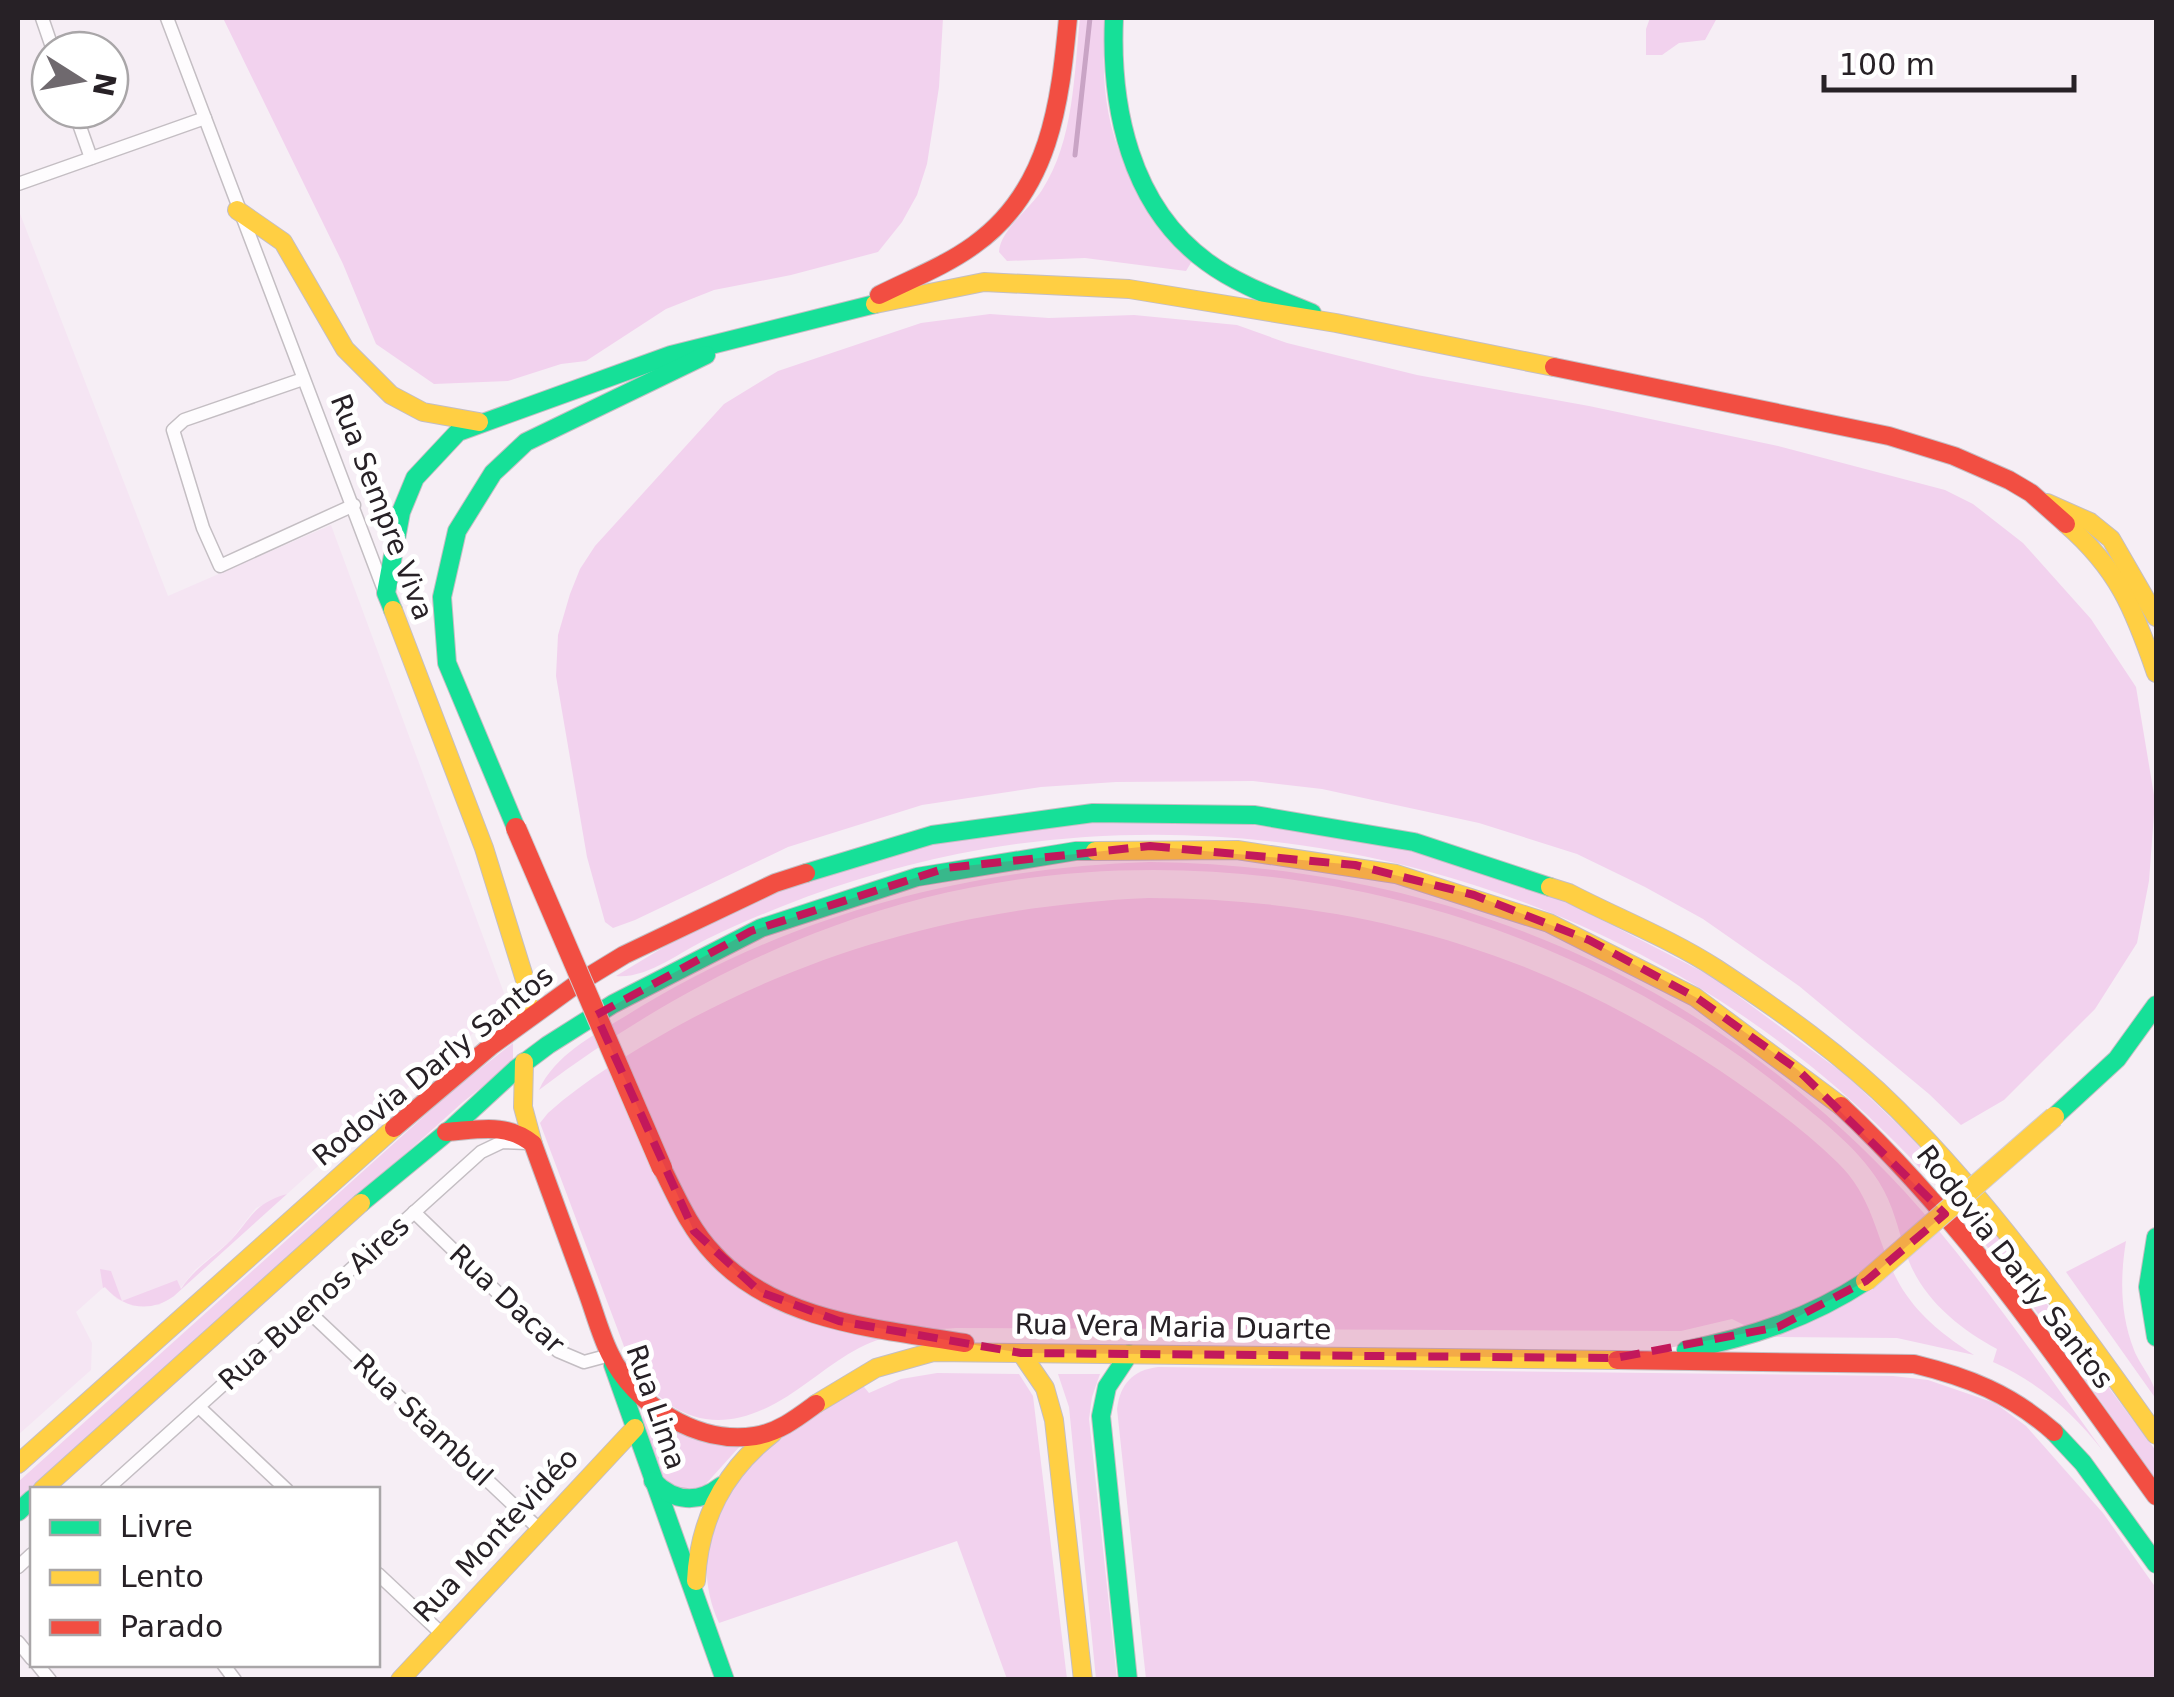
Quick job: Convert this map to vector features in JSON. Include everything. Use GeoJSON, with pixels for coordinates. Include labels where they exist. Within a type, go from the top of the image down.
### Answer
{"type":"FeatureCollection","features":[{"type":"Feature","properties":{"kind":"main road"},"geometry":{"type":"LineString","coordinates":[[854,308],[964,251],[996,228],[1024,197],[1048,150],[1057,114],[1068,18]]}},
{"type":"Feature","properties":{"kind":"main road"},"geometry":{"type":"LineString","coordinates":[[1114,18],[1113,92],[1121,129],[1152,198],[1171,226],[1194,252],[1220,270],[1336,324]]}},
{"type":"Feature","properties":{"kind":"main road"},"geometry":{"type":"LineString","coordinates":[[237,210],[283,242],[345,349],[391,396],[422,412],[480,422]]}},
{"type":"Feature","properties":{"kind":"main road"},"geometry":{"type":"LineString","coordinates":[[386,593],[401,512],[415,478],[458,432],[670,355],[743,335],[984,282],[1023,282],[1129,289],[1336,324],[1889,436],[1981,466],[2034,497],[2090,522],[2111,540],[2156,617]]}},
{"type":"Feature","properties":{"kind":"main road"},"geometry":{"type":"LineString","coordinates":[[743,335],[526,442],[501,465],[479,491],[457,532],[442,597],[445,652],[454,685],[662,1168],[681,1211],[708,1249],[743,1280],[779,1302],[838,1322],[1021,1352],[1045,1388],[1054,1420],[1083,1680]]}},
{"type":"Feature","properties":{"kind":"main road"},"geometry":{"type":"LineString","coordinates":[[2034,497],[2078,534],[2116,576],[2138,620],[2156,671]]}},
{"type":"Feature","properties":{"kind":"main road","name":"Rua Sempre Viva"},"geometry":{"type":"LineString","coordinates":[[386,593],[464,789],[490,866],[529,993],[525,1020]]}},
{"type":"Feature","properties":{"kind":"main road","name":"Rodovia Darly Santos"},"geometry":{"type":"LineString","coordinates":[[18,1464],[350,1165],[525,1020],[623,956],[724,904],[816,867],[939,833],[1065,814],[1150,809],[1277,816],[1403,838],[1485,860],[1604,907],[1716,968],[1820,1041],[1905,1117],[1972,1190],[2156,1435]]}},
{"type":"Feature","properties":{"kind":"main road","name":"Rodovia Darly Santos"},"geometry":{"type":"LineString","coordinates":[[45,1487],[290,1264],[524,1062],[641,987],[751,931],[854,893],[946,868],[1068,850],[1192,846],[1314,858],[1435,883],[1551,924],[1662,978],[1754,1036],[1830,1096],[1890,1152],[1954,1224],[2156,1496]]}},
{"type":"Feature","properties":{"kind":"main road"},"geometry":{"type":"LineString","coordinates":[[1584,1358],[1678,1352],[1760,1332],[1824,1308],[1866,1280],[2054,1117],[2117,1059],[2156,1005]]}},
{"type":"Feature","properties":{"kind":"main road","name":"Rua Lima"},"geometry":{"type":"LineString","coordinates":[[524,1062],[523,1107],[535,1148],[726,1680]]}},
{"type":"Feature","properties":{"kind":"main road"},"geometry":{"type":"LineString","coordinates":[[446,1132],[505,1128],[520,1133],[535,1148]]}},
{"type":"Feature","properties":{"kind":"main road"},"geometry":{"type":"LineString","coordinates":[[2156,1237],[2150,1260],[2149,1296],[2156,1337]]}},
{"type":"Feature","properties":{"kind":"main road","name":"Rua Vera Maria Duarte"},"geometry":{"type":"LineString","coordinates":[[696,1592],[700,1538],[722,1485],[748,1453],[861,1374],[889,1362],[933,1352],[1584,1358]]}},
{"type":"Feature","properties":{"kind":"main road"},"geometry":{"type":"LineString","coordinates":[[1128,1680],[1101,1416],[1107,1387],[1130,1354]]}},
{"type":"Feature","properties":{"kind":"main road","name":"Rua Vera Maria Duarte"},"geometry":{"type":"LineString","coordinates":[[610,1355],[638,1396],[679,1423],[730,1435],[780,1428]]}},
{"type":"Feature","properties":{"kind":"main road"},"geometry":{"type":"LineString","coordinates":[[1584,1358],[1914,1364],[1968,1377],[2020,1402],[2058,1433],[2156,1564]]}},
{"type":"Feature","properties":{"kind":"main road","name":"Rua Montevidéo"},"geometry":{"type":"LineString","coordinates":[[400,1680],[634,1428]]}},
{"type":"Feature","properties":{"kind":"main road"},"geometry":{"type":"LineString","coordinates":[[653,1480],[668,1494],[687,1500],[706,1497],[722,1485]]}},
{"type":"Feature","properties":{"kind":"street","name":"Rua Sempre Viva"},"geometry":{"type":"LineString","coordinates":[[166,18],[386,593]]}},
{"type":"Feature","properties":{"kind":"street"},"geometry":{"type":"LineString","coordinates":[[18,184],[205,118]]}},
{"type":"Feature","properties":{"kind":"street"},"geometry":{"type":"LineString","coordinates":[[82,130],[92,158]]}},
{"type":"Feature","properties":{"kind":"street"},"geometry":{"type":"LineString","coordinates":[[303,378],[184,420],[173,430],[203,528],[220,566],[354,505]]}},
{"type":"Feature","properties":{"kind":"street","name":"Rua Buenos Aires"},"geometry":{"type":"LineString","coordinates":[[109,1487],[487,1148],[511,1141],[535,1148]]}},
{"type":"Feature","properties":{"kind":"street","name":"Rua Dacar"},"geometry":{"type":"LineString","coordinates":[[414,1212],[558,1350],[584,1362],[610,1355]]}},
{"type":"Feature","properties":{"kind":"street","name":"Rua Stambul"},"geometry":{"type":"LineString","coordinates":[[307,1310],[539,1530]]}},
{"type":"Feature","properties":{"kind":"street"},"geometry":{"type":"LineString","coordinates":[[200,1408],[285,1487]]}},
{"type":"Feature","properties":{"kind":"street"},"geometry":{"type":"LineString","coordinates":[[380,1576],[442,1634]]}},
{"type":"Feature","properties":{"kind":"highlighted area"},"geometry":{"type":"Polygon","coordinates":[[[1150,846],[1355,865],[1474,895],[1589,940],[1697,998],[1798,1070],[1945,1214],[1866,1281],[1778,1327],[1616,1358],[1021,1353],[839,1321],[760,1292],[694,1231],[596,1015],[751,931],[946,868],[1150,846]]]}},
{"type":"Feature","properties":{"kind":"shaded area"},"geometry":{"type":"Polygon","coordinates":[[[223,18],[943,18],[939,87],[927,164],[917,195],[902,222],[878,252],[714,290],[666,309],[586,361],[561,364],[508,381],[434,384],[376,344],[343,264],[223,18]]]}},
{"type":"Feature","properties":{"kind":"shaded area"},"geometry":{"type":"Polygon","coordinates":[[[1080,18],[1106,18],[1105,92],[1112,129],[1139,188],[1192,261],[1186,271],[1085,258],[1007,261],[999,252],[1010,227],[1042,190],[1061,150],[1071,107],[1080,18]]]}},
{"type":"Feature","properties":{"kind":"shaded area"},"geometry":{"type":"Polygon","coordinates":[[[1650,18],[1717,18],[1705,40],[1679,43],[1662,55],[1646,55],[1650,18]]]}},
{"type":"Feature","properties":{"kind":"shaded area"},"geometry":{"type":"Polygon","coordinates":[[[19,211],[168,596],[331,525],[508,1004],[287,1194],[256,1208],[230,1241],[195,1270],[174,1296],[159,1305],[133,1306],[104,1287],[76,1312],[92,1343],[91,1370],[18,1435],[19,211]]]}},
{"type":"Feature","properties":{"kind":"shaded area"},"geometry":{"type":"Polygon","coordinates":[[[990,314],[1049,318],[1134,315],[1237,325],[1287,343],[1417,375],[1778,446],[1945,490],[1973,504],[2023,543],[2091,619],[2136,687],[2155,801],[2149,881],[2137,943],[2095,1009],[2004,1100],[1961,1125],[1799,986],[1703,919],[1645,887],[1577,854],[1479,823],[1322,789],[1253,781],[1116,782],[1041,787],[922,805],[788,847],[613,928],[605,922],[587,857],[556,676],[558,635],[580,569],[595,546],[724,404],[778,371],[921,323],[990,314]]]}},
{"type":"Feature","properties":{"kind":"shaded area"},"geometry":{"type":"Polygon","coordinates":[[[1108,821],[1234,822],[1401,847],[1561,899],[1711,976],[1847,1076],[1908,1134],[1991,1229],[2156,1451],[2156,1481],[2032,1306],[1966,1221],[1895,1142],[1802,1059],[1700,988],[1590,930],[1475,885],[1355,854],[1233,838],[1108,836],[984,849],[882,872],[808,897],[707,939],[651,969],[616,976],[702,924],[779,891],[941,842],[1108,821]]]}},
{"type":"Feature","properties":{"kind":"shaded area"},"geometry":{"type":"Polygon","coordinates":[[[1150,862],[1258,868],[1363,885],[1464,911],[1562,948],[1656,994],[1745,1050],[1828,1116],[1905,1192],[1983,1286],[2103,1451],[2054,1399],[1993,1362],[1997,1349],[1942,1310],[1912,1269],[1888,1199],[1870,1169],[1837,1134],[1788,1093],[1686,1020],[1574,961],[1456,916],[1333,886],[1207,871],[1080,873],[955,891],[834,926],[756,958],[644,1018],[539,1090],[564,1057],[599,1032],[747,951],[811,926],[943,887],[1080,866],[1150,862]]]}},
{"type":"Feature","properties":{"kind":"shaded area"},"geometry":{"type":"Polygon","coordinates":[[[1149,898],[1303,909],[1447,940],[1585,993],[1652,1029],[1765,1103],[1838,1163],[1861,1193],[1894,1274],[1910,1300],[1935,1326],[1974,1355],[1897,1338],[1768,1337],[1732,1319],[1681,1331],[956,1328],[882,1338],[859,1348],[776,1403],[733,1419],[695,1417],[661,1398],[646,1383],[631,1365],[540,1123],[548,1113],[593,1078],[674,1028],[787,974],[845,953],[964,921],[1086,902],[1149,898]]]}},
{"type":"Feature","properties":{"kind":"shaded area"},"geometry":{"type":"Polygon","coordinates":[[[513,1043],[513,1062],[463,1102],[35,1487],[30,1487],[18,1502],[18,1482],[452,1091],[513,1043]]]}},
{"type":"Feature","properties":{"kind":"shaded area"},"geometry":{"type":"Polygon","coordinates":[[[287,1194],[174,1296],[147,1306],[122,1301],[177,1280],[181,1289],[259,1208],[287,1194]]]}},
{"type":"Feature","properties":{"kind":"shaded area"},"geometry":{"type":"Polygon","coordinates":[[[2126,1241],[2122,1282],[2126,1323],[2156,1399],[2066,1272],[2126,1241]]]}},
{"type":"Feature","properties":{"kind":"shaded area"},"geometry":{"type":"Polygon","coordinates":[[[100,1269],[111,1271],[122,1301],[103,1288],[100,1269]]]}},
{"type":"Feature","properties":{"kind":"shaded area"},"geometry":{"type":"Polygon","coordinates":[[[1158,1367],[1893,1376],[1928,1380],[1995,1403],[2026,1426],[2103,1513],[2156,1588],[2156,1679],[1146,1679],[1117,1409],[1129,1380],[1141,1371],[1158,1367]]]}},
{"type":"Feature","properties":{"kind":"shaded area"},"geometry":{"type":"Polygon","coordinates":[[[937,1373],[1019,1374],[1033,1396],[1067,1679],[1007,1679],[957,1541],[719,1623],[708,1582],[709,1540],[722,1499],[734,1481],[774,1443],[860,1382],[869,1393],[901,1379],[937,1373]]]}},
{"type":"Feature","properties":{"kind":"shaded area"},"geometry":{"type":"Polygon","coordinates":[[[1058,1374],[1100,1374],[1089,1419],[1117,1679],[1096,1679],[1069,1407],[1058,1374]]]}},
{"type":"Feature","properties":{"kind":"shaded area"},"geometry":{"type":"Polygon","coordinates":[[[644,1414],[692,1438],[741,1445],[704,1486],[685,1492],[665,1483],[642,1422],[644,1414]]]}},
{"type":"Feature","properties":{"kind":"waterway"},"geometry":{"type":"LineString","coordinates":[[1075,155],[1090,18]]}},
{"type":"Feature","properties":{"kind":"traffic: fast"},"geometry":{"type":"LineString","coordinates":[[1114,18],[1121,120],[1143,184],[1159,213],[1181,239],[1219,270],[1312,313]]}},
{"type":"Feature","properties":{"kind":"traffic: fast"},"geometry":{"type":"LineString","coordinates":[[393,610],[386,593],[401,512],[415,478],[458,432],[671,355],[875,304]]}},
{"type":"Feature","properties":{"kind":"traffic: fast"},"geometry":{"type":"LineString","coordinates":[[516,828],[447,663],[442,597],[457,531],[493,473],[526,442],[706,355]]}},
{"type":"Feature","properties":{"kind":"traffic: fast"},"geometry":{"type":"LineString","coordinates":[[806,873],[932,835],[1093,813],[1255,815],[1414,842],[1550,887]]}},
{"type":"Feature","properties":{"kind":"traffic: fast"},"geometry":{"type":"LineString","coordinates":[[361,1203],[548,1045],[613,1004],[761,928],[917,877],[1095,851]]}},
{"type":"Feature","properties":{"kind":"traffic: fast"},"geometry":{"type":"LineString","coordinates":[[2054,1117],[2117,1059],[2156,1005]]}},
{"type":"Feature","properties":{"kind":"traffic: fast"},"geometry":{"type":"LineString","coordinates":[[2156,1237],[2148,1287],[2156,1337]]}},
{"type":"Feature","properties":{"kind":"traffic: fast"},"geometry":{"type":"LineString","coordinates":[[1686,1350],[1779,1324],[1823,1306],[1866,1281]]}},
{"type":"Feature","properties":{"kind":"traffic: fast"},"geometry":{"type":"LineString","coordinates":[[1128,1680],[1101,1416],[1107,1387],[1129,1354]]}},
{"type":"Feature","properties":{"kind":"traffic: fast"},"geometry":{"type":"LineString","coordinates":[[613,1365],[725,1680]]}},
{"type":"Feature","properties":{"kind":"traffic: fast"},"geometry":{"type":"LineString","coordinates":[[2054,1432],[2083,1463],[2156,1564]]}},
{"type":"Feature","properties":{"kind":"traffic: fast"},"geometry":{"type":"LineString","coordinates":[[653,1481],[669,1493],[686,1498],[704,1496],[721,1486]]}},
{"type":"Feature","properties":{"kind":"traffic: fast"},"geometry":{"type":"LineString","coordinates":[[18,1512],[30,1501]]}},
{"type":"Feature","properties":{"kind":"traffic: slow"},"geometry":{"type":"LineString","coordinates":[[237,210],[283,242],[345,349],[391,395],[423,412],[479,422]]}},
{"type":"Feature","properties":{"kind":"traffic: slow"},"geometry":{"type":"LineString","coordinates":[[875,304],[984,282],[1129,289],[1336,323],[1554,367]]}},
{"type":"Feature","properties":{"kind":"traffic: slow"},"geometry":{"type":"LineString","coordinates":[[2047,503],[2090,522],[2111,539],[2156,617]]}},
{"type":"Feature","properties":{"kind":"traffic: slow"},"geometry":{"type":"LineString","coordinates":[[2066,524],[2112,574],[2140,629],[2156,673]]}},
{"type":"Feature","properties":{"kind":"traffic: slow"},"geometry":{"type":"LineString","coordinates":[[393,610],[484,848],[529,993],[525,1020]]}},
{"type":"Feature","properties":{"kind":"traffic: slow"},"geometry":{"type":"LineString","coordinates":[[1095,851],[1237,850],[1396,874],[1549,923],[1695,997],[1841,1106]]}},
{"type":"Feature","properties":{"kind":"traffic: slow"},"geometry":{"type":"LineString","coordinates":[[1550,887],[1663,938],[1717,969],[1810,1034],[1877,1089],[2001,1225],[2156,1435]]}},
{"type":"Feature","properties":{"kind":"traffic: slow"},"geometry":{"type":"LineString","coordinates":[[524,1062],[523,1107],[533,1144]]}},
{"type":"Feature","properties":{"kind":"traffic: slow"},"geometry":{"type":"LineString","coordinates":[[1866,1281],[2054,1117]]}},
{"type":"Feature","properties":{"kind":"traffic: slow"},"geometry":{"type":"LineString","coordinates":[[18,1464],[394,1128]]}},
{"type":"Feature","properties":{"kind":"traffic: slow"},"geometry":{"type":"LineString","coordinates":[[45,1487],[361,1203]]}},
{"type":"Feature","properties":{"kind":"traffic: slow"},"geometry":{"type":"LineString","coordinates":[[816,1404],[876,1368],[933,1352],[1617,1360]]}},
{"type":"Feature","properties":{"kind":"traffic: slow"},"geometry":{"type":"LineString","coordinates":[[1021,1353],[1045,1388],[1054,1420],[1083,1680]]}},
{"type":"Feature","properties":{"kind":"traffic: slow"},"geometry":{"type":"LineString","coordinates":[[400,1680],[635,1428]]}},
{"type":"Feature","properties":{"kind":"traffic: slow"},"geometry":{"type":"LineString","coordinates":[[696,1581],[702,1537],[717,1498],[741,1463],[773,1433]]}},
{"type":"Feature","properties":{"kind":"traffic: jam"},"geometry":{"type":"LineString","coordinates":[[879,295],[974,245],[1020,199],[1035,172],[1055,113],[1068,18]]}},
{"type":"Feature","properties":{"kind":"traffic: jam"},"geometry":{"type":"LineString","coordinates":[[1554,367],[1889,436],[1954,456],[2009,480],[2031,493],[2066,524]]}},
{"type":"Feature","properties":{"kind":"traffic: jam"},"geometry":{"type":"LineString","coordinates":[[516,828],[662,1168]]}},
{"type":"Feature","properties":{"kind":"traffic: jam"},"geometry":{"type":"LineString","coordinates":[[394,1128],[491,1046],[578,983],[624,955],[775,883],[806,873]]}},
{"type":"Feature","properties":{"kind":"traffic: jam"},"geometry":{"type":"LineString","coordinates":[[1841,1106],[1886,1150],[1969,1244],[2156,1496]]}},
{"type":"Feature","properties":{"kind":"traffic: jam"},"geometry":{"type":"LineString","coordinates":[[446,1132],[502,1130],[533,1144],[606,1346],[621,1373],[651,1405],[690,1427],[733,1437],[772,1431],[816,1404]]}},
{"type":"Feature","properties":{"kind":"traffic: jam"},"geometry":{"type":"LineString","coordinates":[[662,1168],[705,1244],[739,1277],[767,1295],[831,1319],[965,1343]]}},
{"type":"Feature","properties":{"kind":"traffic: jam"},"geometry":{"type":"LineString","coordinates":[[1617,1360],[1914,1364],[1988,1389],[2022,1407],[2054,1432]]}}]}
